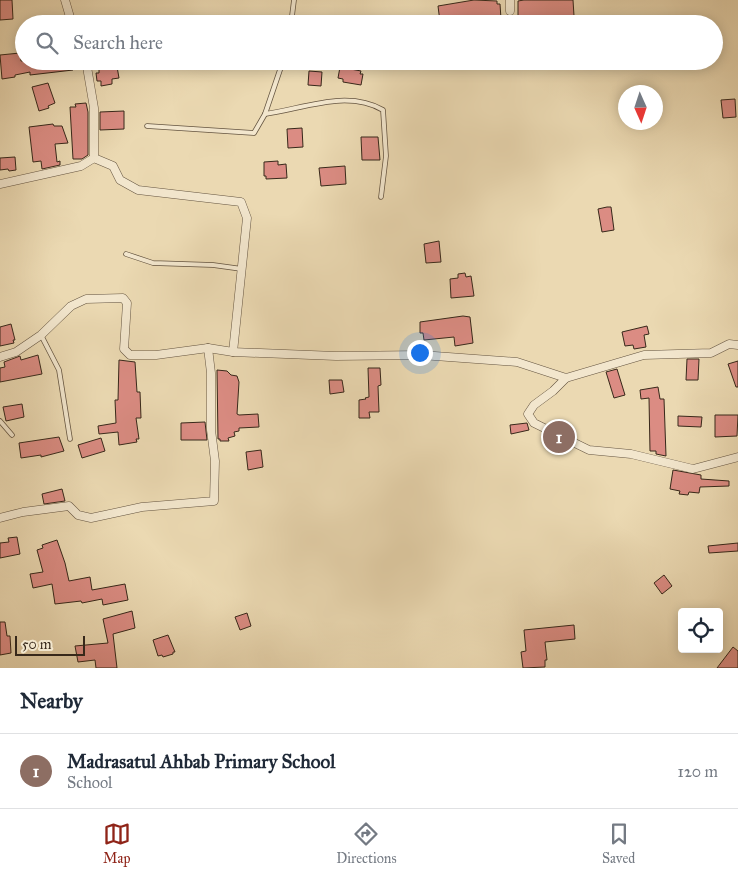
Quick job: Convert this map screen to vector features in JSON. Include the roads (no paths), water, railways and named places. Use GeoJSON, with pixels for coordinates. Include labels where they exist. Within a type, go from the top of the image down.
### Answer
{"type":"FeatureCollection","features":[{"type":"Feature","properties":{"kind":"street"},"geometry":{"type":"LineString","coordinates":[[65,0],[69,15]]}},
{"type":"Feature","properties":{"kind":"street"},"geometry":{"type":"LineString","coordinates":[[510,0],[510,11]]}},
{"type":"Feature","properties":{"kind":"street"},"geometry":{"type":"LineString","coordinates":[[88,70],[94,108],[94,158]]}},
{"type":"Feature","properties":{"kind":"street"},"geometry":{"type":"LineString","coordinates":[[0,184],[81,166],[94,158]]}},
{"type":"Feature","properties":{"kind":"street"},"geometry":{"type":"LineString","coordinates":[[94,158],[113,166],[120,180],[138,190],[241,202],[247,218],[233,352]]}},
{"type":"Feature","properties":{"kind":"street"},"geometry":{"type":"LineString","coordinates":[[0,357],[16,352],[41,335],[71,306],[86,299],[123,298],[127,303],[124,349],[130,355],[156,355],[208,348],[233,352],[336,356],[421,355],[517,362],[566,378]]}},
{"type":"Feature","properties":{"kind":"street"},"geometry":{"type":"LineString","coordinates":[[738,345],[729,344],[711,353],[644,355],[566,378],[553,391],[534,405],[528,414],[534,423],[589,450],[631,454],[693,469],[738,457]]}},
{"type":"Feature","properties":{"kind":"street"},"geometry":{"type":"LineString","coordinates":[[0,518],[23,512],[69,506],[78,515],[91,518],[142,508],[214,500],[215,461],[211,430],[211,373],[208,348]]}},
{"type":"Feature","properties":{"kind":"lane"},"geometry":{"type":"LineString","coordinates":[[292,15],[294,0]]}},
{"type":"Feature","properties":{"kind":"lane"},"geometry":{"type":"LineString","coordinates":[[147,126],[254,132],[265,114],[280,70]]}},
{"type":"Feature","properties":{"kind":"lane"},"geometry":{"type":"LineString","coordinates":[[265,114],[286,111],[324,101],[346,101],[374,105],[383,110],[386,156],[382,197]]}},
{"type":"Feature","properties":{"kind":"lane"},"geometry":{"type":"LineString","coordinates":[[126,254],[153,263],[213,265],[242,269]]}},
{"type":"Feature","properties":{"kind":"lane"},"geometry":{"type":"LineString","coordinates":[[41,335],[59,370],[70,439]]}},
{"type":"Feature","properties":{"kind":"lane"},"geometry":{"type":"LineString","coordinates":[[0,421],[12,435]]}},
{"type":"Feature","properties":{"kind":"place","name":"Madrasatul Ahbab Primary School"},"geometry":{"type":"Point","coordinates":[559,437]}}]}
